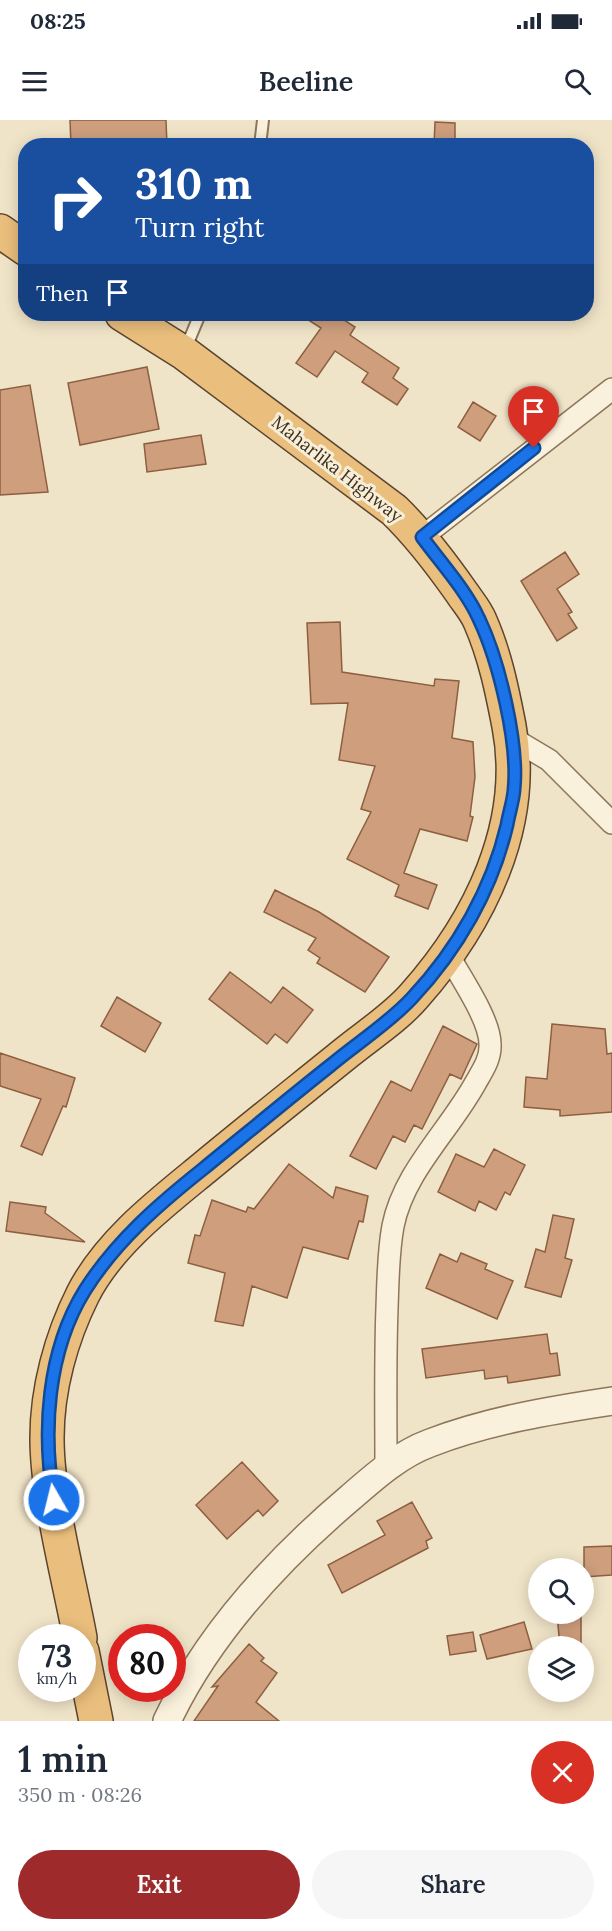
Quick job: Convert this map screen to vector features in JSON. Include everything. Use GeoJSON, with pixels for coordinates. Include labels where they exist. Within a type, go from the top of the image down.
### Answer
{"type":"FeatureCollection","features":[{"type":"Feature","properties":{"kind":"highway"},"geometry":{"type":"LineString","coordinates":[[0,231],[18,243]]}},
{"type":"Feature","properties":{"kind":"highway","name":"Maharlika Highway"},"geometry":{"type":"LineString","coordinates":[[77,1624],[51,1484],[47,1439],[51,1391],[64,1339],[84,1292],[108,1256],[133,1229],[189,1180],[411,999],[448,954],[480,903],[502,844],[515,789],[512,738],[500,676],[479,618],[422,537],[394,510],[184,353],[133,321]]}},
{"type":"Feature","properties":{"kind":"highway"},"geometry":{"type":"LineString","coordinates":[[92,1702],[96,1721]]}},
{"type":"Feature","properties":{"kind":"street"},"geometry":{"type":"LineString","coordinates":[[422,537],[612,389]]}},
{"type":"Feature","properties":{"kind":"street"},"geometry":{"type":"LineString","coordinates":[[512,738],[549,760],[612,823]]}},
{"type":"Feature","properties":{"kind":"street"},"geometry":{"type":"LineString","coordinates":[[386,1467],[386,1330],[389,1255],[393,1224],[403,1195],[418,1168],[468,1097],[488,1060],[491,1043],[486,1026],[448,954]]}},
{"type":"Feature","properties":{"kind":"street"},"geometry":{"type":"LineString","coordinates":[[167,1721],[194,1672],[241,1609],[310,1531],[386,1467],[428,1443],[555,1410],[612,1401]]}},
{"type":"Feature","properties":{"kind":"lane"},"geometry":{"type":"LineString","coordinates":[[261,138],[263,120]]}},
{"type":"Feature","properties":{"kind":"lane"},"geometry":{"type":"LineString","coordinates":[[184,353],[197,321]]}},
{"type":"Feature","properties":{"kind":"building"},"geometry":{"type":"Polygon","coordinates":[[[70,120],[166,120],[167,138],[71,138],[70,120]]]}},
{"type":"Feature","properties":{"kind":"building"},"geometry":{"type":"Polygon","coordinates":[[[435,122],[455,123],[455,138],[434,138],[435,122]]]}},
{"type":"Feature","properties":{"kind":"building"},"geometry":{"type":"Polygon","coordinates":[[[310,321],[346,321],[355,327],[350,335],[399,368],[393,378],[408,389],[397,405],[362,382],[368,373],[335,351],[317,377],[296,363],[321,328],[310,321]]]}},
{"type":"Feature","properties":{"kind":"building"},"geometry":{"type":"Polygon","coordinates":[[[147,367],[159,429],[80,445],[68,383],[147,367]]]}},
{"type":"Feature","properties":{"kind":"building"},"geometry":{"type":"Polygon","coordinates":[[[30,385],[48,492],[0,495],[0,390],[30,385]]]}},
{"type":"Feature","properties":{"kind":"building"},"geometry":{"type":"Polygon","coordinates":[[[473,402],[496,416],[480,441],[458,427],[473,402]]]}},
{"type":"Feature","properties":{"kind":"building"},"geometry":{"type":"Polygon","coordinates":[[[201,435],[206,464],[147,472],[144,444],[201,435]]]}},
{"type":"Feature","properties":{"kind":"building"},"geometry":{"type":"Polygon","coordinates":[[[565,552],[579,574],[557,589],[572,612],[568,614],[577,628],[557,641],[521,581],[565,552]]]}},
{"type":"Feature","properties":{"kind":"building"},"geometry":{"type":"Polygon","coordinates":[[[340,622],[342,672],[434,686],[435,679],[459,681],[452,738],[473,742],[475,777],[470,816],[473,817],[467,841],[420,829],[404,873],[437,885],[428,909],[395,896],[399,885],[347,859],[371,812],[361,809],[375,766],[339,760],[348,703],[311,704],[307,623],[340,622]]]}},
{"type":"Feature","properties":{"kind":"building"},"geometry":{"type":"Polygon","coordinates":[[[275,890],[319,912],[389,957],[365,992],[317,963],[320,958],[308,950],[316,938],[264,912],[275,890]]]}},
{"type":"Feature","properties":{"kind":"building"},"geometry":{"type":"Polygon","coordinates":[[[230,972],[271,1003],[283,987],[313,1010],[287,1043],[275,1034],[267,1044],[209,999],[230,972]]]}},
{"type":"Feature","properties":{"kind":"building"},"geometry":{"type":"Polygon","coordinates":[[[117,997],[161,1023],[145,1052],[101,1026],[117,997]]]}},
{"type":"Feature","properties":{"kind":"building"},"geometry":{"type":"Polygon","coordinates":[[[552,1024],[605,1029],[607,1054],[612,1053],[612,1112],[560,1116],[560,1110],[524,1107],[526,1077],[547,1079],[552,1024]]]}},
{"type":"Feature","properties":{"kind":"building"},"geometry":{"type":"Polygon","coordinates":[[[443,1026],[477,1044],[461,1079],[450,1074],[422,1129],[414,1125],[405,1142],[393,1136],[376,1169],[350,1156],[391,1081],[411,1091],[443,1026]]]}},
{"type":"Feature","properties":{"kind":"building"},"geometry":{"type":"Polygon","coordinates":[[[0,1053],[75,1078],[66,1107],[63,1106],[42,1155],[21,1146],[41,1099],[0,1086],[0,1053]]]}},
{"type":"Feature","properties":{"kind":"building"},"geometry":{"type":"Polygon","coordinates":[[[494,1149],[525,1165],[510,1195],[505,1192],[496,1210],[479,1201],[475,1211],[438,1192],[456,1154],[484,1167],[494,1149]]]}},
{"type":"Feature","properties":{"kind":"building"},"geometry":{"type":"Polygon","coordinates":[[[289,1164],[333,1198],[336,1187],[368,1196],[363,1222],[359,1221],[348,1259],[303,1247],[287,1298],[252,1286],[243,1326],[215,1321],[225,1273],[188,1263],[195,1235],[200,1236],[212,1200],[246,1212],[248,1207],[254,1209],[289,1164]]]}},
{"type":"Feature","properties":{"kind":"building"},"geometry":{"type":"Polygon","coordinates":[[[10,1202],[46,1207],[45,1213],[85,1242],[6,1231],[10,1202]]]}},
{"type":"Feature","properties":{"kind":"building"},"geometry":{"type":"Polygon","coordinates":[[[553,1215],[574,1219],[565,1258],[572,1260],[561,1297],[525,1287],[536,1249],[545,1252],[553,1215]]]}},
{"type":"Feature","properties":{"kind":"building"},"geometry":{"type":"Polygon","coordinates":[[[461,1253],[487,1264],[485,1269],[513,1281],[497,1319],[426,1288],[440,1254],[457,1262],[461,1253]]]}},
{"type":"Feature","properties":{"kind":"building"},"geometry":{"type":"Polygon","coordinates":[[[547,1334],[550,1354],[557,1353],[560,1375],[508,1383],[507,1376],[485,1379],[484,1370],[426,1378],[422,1349],[547,1334]]]}},
{"type":"Feature","properties":{"kind":"building"},"geometry":{"type":"Polygon","coordinates":[[[242,1462],[278,1501],[263,1516],[258,1510],[227,1539],[196,1505],[242,1462]]]}},
{"type":"Feature","properties":{"kind":"building"},"geometry":{"type":"Polygon","coordinates":[[[412,1502],[432,1538],[426,1541],[428,1548],[342,1593],[328,1565],[385,1535],[377,1521],[412,1502]]]}},
{"type":"Feature","properties":{"kind":"building"},"geometry":{"type":"Polygon","coordinates":[[[612,1546],[612,1575],[594,1576],[594,1558],[584,1558],[584,1547],[612,1546]]]}},
{"type":"Feature","properties":{"kind":"building"},"geometry":{"type":"Polygon","coordinates":[[[524,1622],[528,1636],[528,1650],[487,1659],[480,1635],[524,1622]]]}},
{"type":"Feature","properties":{"kind":"building"},"geometry":{"type":"Polygon","coordinates":[[[558,1624],[581,1624],[581,1636],[559,1636],[558,1624]]]}},
{"type":"Feature","properties":{"kind":"building"},"geometry":{"type":"Polygon","coordinates":[[[473,1632],[476,1651],[450,1655],[447,1636],[473,1632]]]}},
{"type":"Feature","properties":{"kind":"building"},"geometry":{"type":"Polygon","coordinates":[[[249,1644],[264,1658],[261,1661],[277,1673],[256,1702],[279,1721],[194,1721],[218,1686],[212,1687],[249,1644]]]}},
{"type":"Feature","properties":{"kind":"route"},"geometry":{"type":"LineString","coordinates":[[54,1500],[47,1439],[51,1391],[64,1339],[84,1292],[108,1256],[133,1229],[189,1180],[411,999],[448,954],[480,903],[502,844],[515,789],[512,738],[500,676],[479,618],[422,537],[534,448]]}}]}
